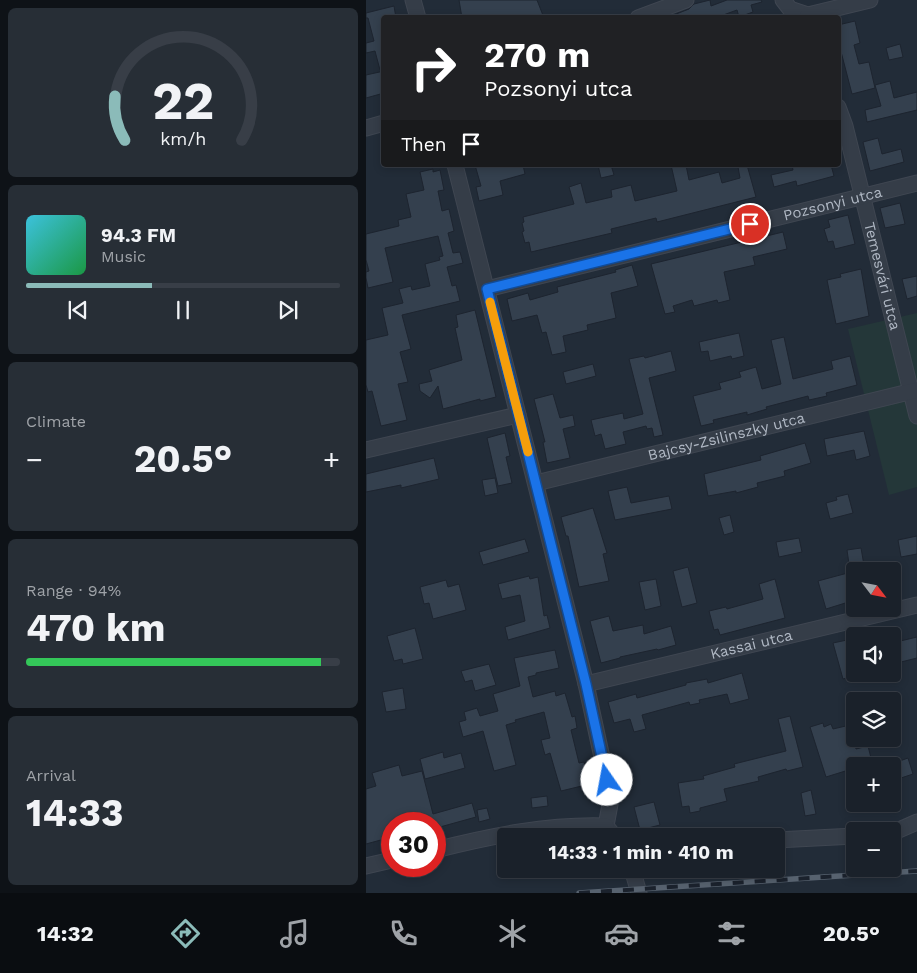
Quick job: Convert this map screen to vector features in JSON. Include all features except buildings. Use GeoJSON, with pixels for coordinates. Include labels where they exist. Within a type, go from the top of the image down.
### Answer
{"type":"FeatureCollection","features":[{"type":"Feature","properties":{"kind":"street"},"geometry":{"type":"LineString","coordinates":[[413,0],[417,15]]}},
{"type":"Feature","properties":{"kind":"street"},"geometry":{"type":"LineString","coordinates":[[646,15],[686,0]]}},
{"type":"Feature","properties":{"kind":"street"},"geometry":{"type":"LineString","coordinates":[[783,0],[790,9],[805,15]]}},
{"type":"Feature","properties":{"kind":"street"},"geometry":{"type":"LineString","coordinates":[[812,15],[870,0]]}},
{"type":"Feature","properties":{"kind":"street","name":"Temesvári utca"},"geometry":{"type":"LineString","coordinates":[[841,119],[914,391],[917,416]]}},
{"type":"Feature","properties":{"kind":"street"},"geometry":{"type":"LineString","coordinates":[[366,128],[381,124]]}},
{"type":"Feature","properties":{"kind":"street"},"geometry":{"type":"LineString","coordinates":[[456,167],[586,684],[612,799],[610,828]]}},
{"type":"Feature","properties":{"kind":"street","name":"Pozsonyi utca"},"geometry":{"type":"LineString","coordinates":[[487,289],[917,183]]}},
{"type":"Feature","properties":{"kind":"street","name":"Bajcsy-Zsilinszky utca"},"geometry":{"type":"LineString","coordinates":[[536,483],[914,391]]}},
{"type":"Feature","properties":{"kind":"street"},"geometry":{"type":"LineString","coordinates":[[366,450],[518,415]]}},
{"type":"Feature","properties":{"kind":"street","name":"Kassai utca"},"geometry":{"type":"LineString","coordinates":[[586,684],[917,605]]}},
{"type":"Feature","properties":{"kind":"street"},"geometry":{"type":"LineString","coordinates":[[901,828],[917,822]]}},
{"type":"Feature","properties":{"kind":"street"},"geometry":{"type":"LineString","coordinates":[[554,828],[570,826],[586,828]]}},
{"type":"Feature","properties":{"kind":"street"},"geometry":{"type":"LineString","coordinates":[[446,847],[497,835]]}},
{"type":"Feature","properties":{"kind":"street"},"geometry":{"type":"LineString","coordinates":[[785,840],[846,836]]}},
{"type":"Feature","properties":{"kind":"street"},"geometry":{"type":"LineString","coordinates":[[366,866],[381,863]]}},
{"type":"Feature","properties":{"kind":"street"},"geometry":{"type":"LineString","coordinates":[[633,878],[634,893]]}},
{"type":"Feature","properties":{"kind":"street"},"geometry":{"type":"LineString","coordinates":[[635,878],[639,893]]}},
{"type":"Feature","properties":{"kind":"shaded area"},"geometry":{"type":"Polygon","coordinates":[[[917,313],[917,487],[889,495],[848,329],[917,313]]]}},
{"type":"Feature","properties":{"kind":"railway"},"geometry":{"type":"LineString","coordinates":[[579,893],[917,871]]}},
{"type":"Feature","properties":{"kind":"slow traffic"},"geometry":{"type":"LineString","coordinates":[[490,302],[528,452]]}},
{"type":"Feature","properties":{"kind":"route"},"geometry":{"type":"LineString","coordinates":[[607,780],[586,684],[487,289],[750,224]]}}]}
